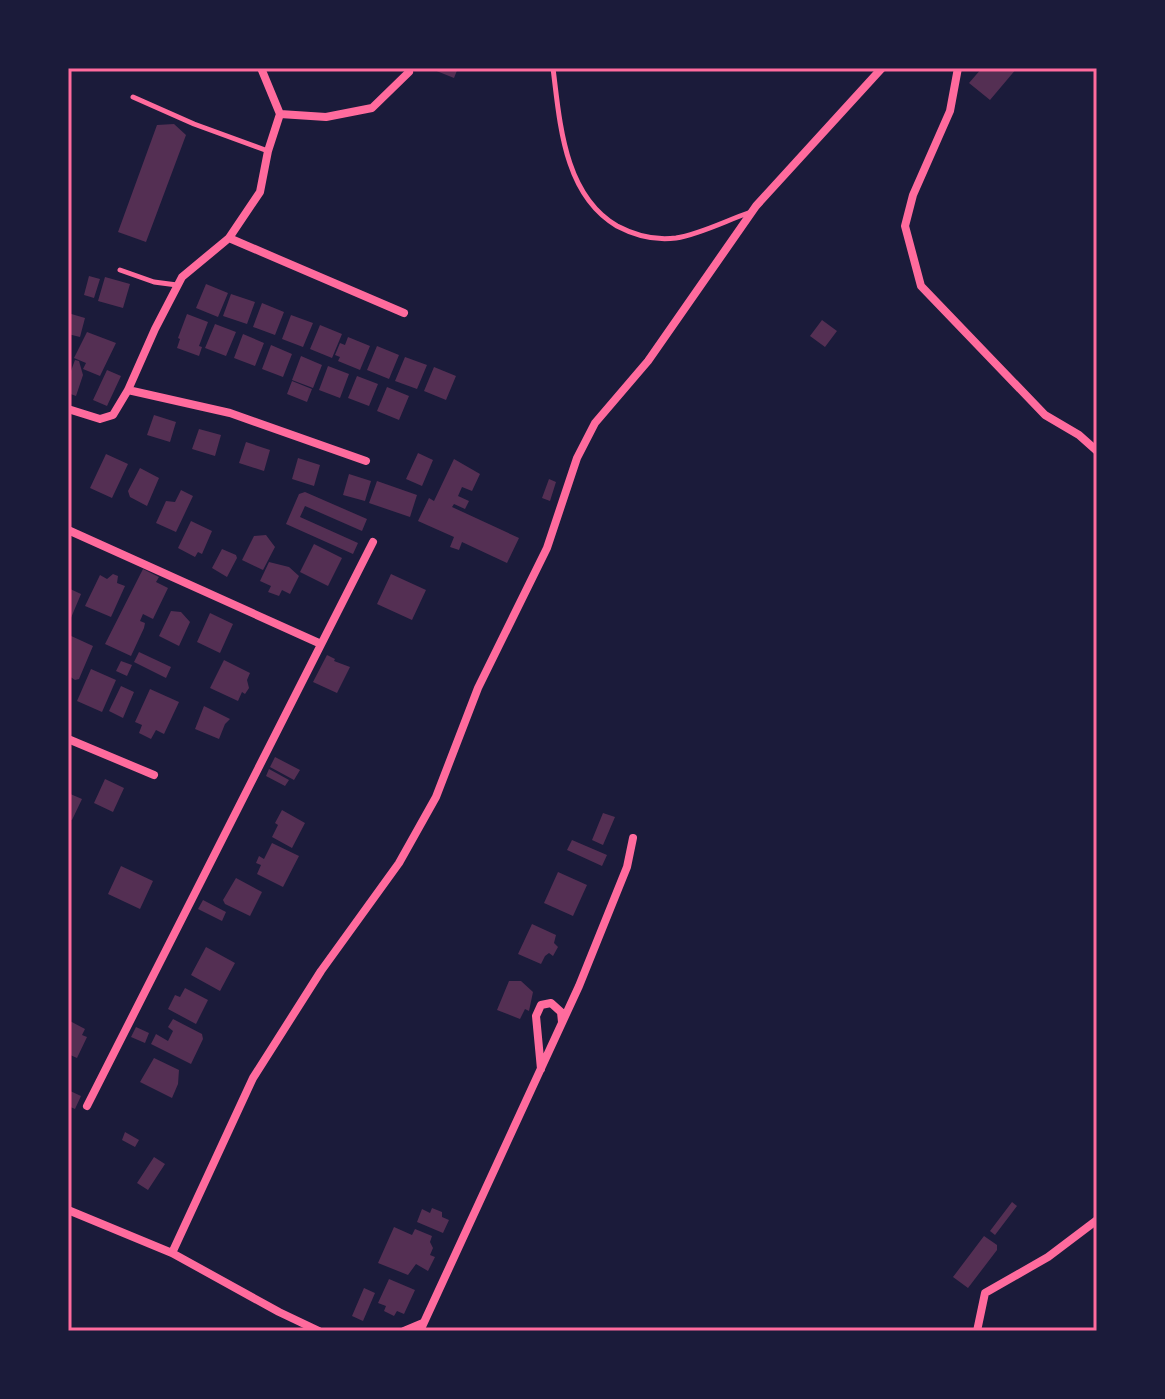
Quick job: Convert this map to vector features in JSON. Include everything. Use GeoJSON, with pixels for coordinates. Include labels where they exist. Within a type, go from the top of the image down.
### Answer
{"type":"FeatureCollection","features":[{"type":"Feature","properties":{"kind":"street"},"geometry":{"type":"LineString","coordinates":[[68,409],[100,419],[113,415],[182,277],[229,238],[260,192],[268,151],[280,114],[261,68]]}},
{"type":"Feature","properties":{"kind":"street"},"geometry":{"type":"LineString","coordinates":[[958,68],[950,111],[913,195],[905,226],[921,286],[1045,415],[1079,435],[1097,451]]}},
{"type":"Feature","properties":{"kind":"street"},"geometry":{"type":"LineString","coordinates":[[172,1253],[253,1078],[321,971],[399,863],[436,797],[478,688],[547,548],[577,458],[595,423],[648,361],[752,211],[881,69]]}},
{"type":"Feature","properties":{"kind":"street"},"geometry":{"type":"LineString","coordinates":[[280,114],[326,117],[372,108],[409,72]]}},
{"type":"Feature","properties":{"kind":"street"},"geometry":{"type":"LineString","coordinates":[[229,238],[404,313]]}},
{"type":"Feature","properties":{"kind":"street"},"geometry":{"type":"LineString","coordinates":[[128,390],[230,413],[366,461]]}},
{"type":"Feature","properties":{"kind":"street"},"geometry":{"type":"LineString","coordinates":[[68,530],[321,644]]}},
{"type":"Feature","properties":{"kind":"street"},"geometry":{"type":"LineString","coordinates":[[87,1106],[373,542]]}},
{"type":"Feature","properties":{"kind":"street"},"geometry":{"type":"LineString","coordinates":[[68,739],[154,775]]}},
{"type":"Feature","properties":{"kind":"street"},"geometry":{"type":"LineString","coordinates":[[404,1331],[422,1327],[541,1071],[627,867],[633,838]]}},
{"type":"Feature","properties":{"kind":"street"},"geometry":{"type":"LineString","coordinates":[[541,1071],[536,1016],[541,1005],[551,1003],[561,1012],[563,1022]]}},
{"type":"Feature","properties":{"kind":"street"},"geometry":{"type":"LineString","coordinates":[[68,1210],[172,1253],[319,1331]]}},
{"type":"Feature","properties":{"kind":"street"},"geometry":{"type":"LineString","coordinates":[[977,1331],[985,1293],[1048,1257],[1097,1220]]}},
{"type":"Feature","properties":{"kind":"lane"},"geometry":{"type":"LineString","coordinates":[[553,68],[565,150],[587,201],[606,219],[642,237],[678,238],[752,211]]}},
{"type":"Feature","properties":{"kind":"lane"},"geometry":{"type":"LineString","coordinates":[[133,97],[194,124],[268,151]]}},
{"type":"Feature","properties":{"kind":"lane"},"geometry":{"type":"LineString","coordinates":[[120,270],[154,282],[178,285]]}},
{"type":"Feature","properties":{"kind":"building"},"geometry":{"type":"Polygon","coordinates":[[[429,68],[458,68],[454,78],[429,68]]]}},
{"type":"Feature","properties":{"kind":"building"},"geometry":{"type":"Polygon","coordinates":[[[982,68],[1017,68],[990,100],[969,83],[982,68]]]}},
{"type":"Feature","properties":{"kind":"building"},"geometry":{"type":"Polygon","coordinates":[[[174,124],[186,135],[146,242],[118,232],[157,125],[174,124]]]}},
{"type":"Feature","properties":{"kind":"building"},"geometry":{"type":"Polygon","coordinates":[[[89,276],[100,279],[94,298],[84,295],[89,276]]]}},
{"type":"Feature","properties":{"kind":"building"},"geometry":{"type":"Polygon","coordinates":[[[105,277],[130,284],[123,308],[98,301],[105,277]]]}},
{"type":"Feature","properties":{"kind":"building"},"geometry":{"type":"Polygon","coordinates":[[[206,284],[228,293],[218,317],[196,308],[206,284]]]}},
{"type":"Feature","properties":{"kind":"building"},"geometry":{"type":"Polygon","coordinates":[[[231,294],[255,302],[247,324],[223,316],[231,294]]]}},
{"type":"Feature","properties":{"kind":"building"},"geometry":{"type":"Polygon","coordinates":[[[262,303],[284,312],[275,335],[253,327],[262,303]]]}},
{"type":"Feature","properties":{"kind":"building"},"geometry":{"type":"Polygon","coordinates":[[[68,313],[85,318],[80,337],[68,334],[68,313]]]}},
{"type":"Feature","properties":{"kind":"building"},"geometry":{"type":"Polygon","coordinates":[[[187,314],[208,322],[199,346],[202,347],[199,356],[177,348],[187,314]]]}},
{"type":"Feature","properties":{"kind":"building"},"geometry":{"type":"Polygon","coordinates":[[[291,315],[313,323],[303,347],[282,339],[291,315]]]}},
{"type":"Feature","properties":{"kind":"building"},"geometry":{"type":"Polygon","coordinates":[[[822,320],[837,331],[825,347],[810,336],[822,320]]]}},
{"type":"Feature","properties":{"kind":"building"},"geometry":{"type":"Polygon","coordinates":[[[215,324],[236,332],[226,356],[205,348],[215,324]]]}},
{"type":"Feature","properties":{"kind":"building"},"geometry":{"type":"Polygon","coordinates":[[[320,325],[342,334],[332,358],[310,349],[320,325]]]}},
{"type":"Feature","properties":{"kind":"building"},"geometry":{"type":"Polygon","coordinates":[[[87,332],[116,343],[100,376],[83,369],[86,363],[74,358],[87,332]]]}},
{"type":"Feature","properties":{"kind":"building"},"geometry":{"type":"Polygon","coordinates":[[[243,334],[264,343],[255,366],[234,358],[243,334]]]}},
{"type":"Feature","properties":{"kind":"building"},"geometry":{"type":"Polygon","coordinates":[[[348,337],[370,346],[360,370],[338,361],[340,357],[335,355],[340,343],[345,345],[348,337]]]}},
{"type":"Feature","properties":{"kind":"building"},"geometry":{"type":"Polygon","coordinates":[[[271,345],[292,354],[283,377],[262,369],[271,345]]]}},
{"type":"Feature","properties":{"kind":"building"},"geometry":{"type":"Polygon","coordinates":[[[377,346],[399,355],[389,379],[367,370],[377,346]]]}},
{"type":"Feature","properties":{"kind":"building"},"geometry":{"type":"Polygon","coordinates":[[[301,356],[322,365],[313,388],[292,380],[301,356]]]}},
{"type":"Feature","properties":{"kind":"building"},"geometry":{"type":"Polygon","coordinates":[[[405,357],[427,365],[417,389],[395,381],[405,357]]]}},
{"type":"Feature","properties":{"kind":"building"},"geometry":{"type":"Polygon","coordinates":[[[75,360],[79,361],[83,375],[76,396],[68,393],[68,379],[75,360]]]}},
{"type":"Feature","properties":{"kind":"building"},"geometry":{"type":"Polygon","coordinates":[[[328,366],[349,374],[340,398],[319,390],[328,366]]]}},
{"type":"Feature","properties":{"kind":"building"},"geometry":{"type":"Polygon","coordinates":[[[434,367],[456,376],[446,400],[424,391],[434,367]]]}},
{"type":"Feature","properties":{"kind":"building"},"geometry":{"type":"Polygon","coordinates":[[[107,370],[121,376],[107,406],[93,400],[107,370]]]}},
{"type":"Feature","properties":{"kind":"building"},"geometry":{"type":"Polygon","coordinates":[[[357,376],[378,384],[369,406],[348,398],[357,376]]]}},
{"type":"Feature","properties":{"kind":"building"},"geometry":{"type":"Polygon","coordinates":[[[292,381],[312,389],[307,402],[287,394],[292,381]]]}},
{"type":"Feature","properties":{"kind":"building"},"geometry":{"type":"Polygon","coordinates":[[[387,387],[409,396],[399,420],[377,411],[387,387]]]}},
{"type":"Feature","properties":{"kind":"building"},"geometry":{"type":"Polygon","coordinates":[[[154,415],[176,422],[170,442],[147,435],[154,415]]]}},
{"type":"Feature","properties":{"kind":"building"},"geometry":{"type":"Polygon","coordinates":[[[199,429],[221,435],[215,456],[192,449],[199,429]]]}},
{"type":"Feature","properties":{"kind":"building"},"geometry":{"type":"Polygon","coordinates":[[[246,442],[270,450],[264,471],[239,463],[246,442]]]}},
{"type":"Feature","properties":{"kind":"building"},"geometry":{"type":"Polygon","coordinates":[[[418,453],[433,460],[422,486],[406,479],[418,453]]]}},
{"type":"Feature","properties":{"kind":"building"},"geometry":{"type":"Polygon","coordinates":[[[106,454],[128,464],[112,498],[90,488],[106,454]]]}},
{"type":"Feature","properties":{"kind":"building"},"geometry":{"type":"Polygon","coordinates":[[[298,458],[320,465],[314,486],[292,479],[298,458]]]}},
{"type":"Feature","properties":{"kind":"building"},"geometry":{"type":"Polygon","coordinates":[[[454,459],[480,474],[472,491],[462,487],[458,496],[469,501],[465,509],[454,504],[452,507],[519,538],[507,563],[462,542],[459,550],[450,547],[454,537],[418,521],[429,498],[434,501],[454,459]]]}},
{"type":"Feature","properties":{"kind":"building"},"geometry":{"type":"Polygon","coordinates":[[[140,468],[159,478],[147,506],[130,497],[128,491],[140,468]]]}},
{"type":"Feature","properties":{"kind":"building"},"geometry":{"type":"Polygon","coordinates":[[[349,474],[371,481],[365,501],[343,495],[349,474]]]}},
{"type":"Feature","properties":{"kind":"building"},"geometry":{"type":"Polygon","coordinates":[[[549,479],[556,482],[550,501],[542,498],[549,479]]]}},
{"type":"Feature","properties":{"kind":"building"},"geometry":{"type":"Polygon","coordinates":[[[377,481],[417,495],[410,517],[369,503],[377,481]]]}},
{"type":"Feature","properties":{"kind":"building"},"geometry":{"type":"Polygon","coordinates":[[[181,490],[193,496],[176,532],[156,523],[166,501],[175,502],[181,490]]]}},
{"type":"Feature","properties":{"kind":"building"},"geometry":{"type":"Polygon","coordinates":[[[305,492],[367,519],[362,531],[305,506],[300,517],[358,543],[353,554],[286,524],[299,494],[305,492]]]}},
{"type":"Feature","properties":{"kind":"building"},"geometry":{"type":"Polygon","coordinates":[[[191,521],[212,531],[202,554],[198,552],[195,557],[178,548],[191,521]]]}},
{"type":"Feature","properties":{"kind":"building"},"geometry":{"type":"Polygon","coordinates":[[[266,535],[275,547],[263,570],[242,560],[254,536],[266,535]]]}},
{"type":"Feature","properties":{"kind":"building"},"geometry":{"type":"Polygon","coordinates":[[[314,544],[342,558],[328,586],[300,572],[314,544]]]}},
{"type":"Feature","properties":{"kind":"building"},"geometry":{"type":"Polygon","coordinates":[[[222,549],[237,558],[227,577],[212,568],[222,549]]]}},
{"type":"Feature","properties":{"kind":"building"},"geometry":{"type":"Polygon","coordinates":[[[269,562],[289,567],[299,576],[290,594],[282,590],[279,596],[268,592],[271,586],[260,581],[269,562]]]}},
{"type":"Feature","properties":{"kind":"building"},"geometry":{"type":"Polygon","coordinates":[[[143,569],[159,577],[156,582],[168,588],[153,619],[143,614],[140,621],[145,623],[144,628],[131,656],[105,644],[143,569]]]}},
{"type":"Feature","properties":{"kind":"building"},"geometry":{"type":"Polygon","coordinates":[[[113,574],[118,576],[117,583],[125,586],[111,617],[85,606],[100,575],[107,579],[113,574]]]}},
{"type":"Feature","properties":{"kind":"building"},"geometry":{"type":"Polygon","coordinates":[[[391,574],[426,590],[412,620],[377,604],[391,574]]]}},
{"type":"Feature","properties":{"kind":"building"},"geometry":{"type":"Polygon","coordinates":[[[68,588],[81,594],[68,625],[68,588]]]}},
{"type":"Feature","properties":{"kind":"building"},"geometry":{"type":"Polygon","coordinates":[[[171,611],[181,612],[190,622],[179,646],[159,636],[171,611]]]}},
{"type":"Feature","properties":{"kind":"building"},"geometry":{"type":"Polygon","coordinates":[[[210,613],[233,624],[220,653],[197,642],[210,613]]]}},
{"type":"Feature","properties":{"kind":"building"},"geometry":{"type":"Polygon","coordinates":[[[69,635],[93,646],[79,679],[75,680],[68,672],[69,635]]]}},
{"type":"Feature","properties":{"kind":"building"},"geometry":{"type":"Polygon","coordinates":[[[139,652],[171,667],[166,678],[134,662],[139,652]]]}},
{"type":"Feature","properties":{"kind":"building"},"geometry":{"type":"Polygon","coordinates":[[[327,655],[350,667],[337,693],[313,682],[327,655]]]}},
{"type":"Feature","properties":{"kind":"building"},"geometry":{"type":"Polygon","coordinates":[[[224,660],[250,673],[247,680],[249,688],[245,694],[242,692],[238,701],[210,688],[224,660]]]}},
{"type":"Feature","properties":{"kind":"building"},"geometry":{"type":"Polygon","coordinates":[[[121,661],[132,665],[127,676],[116,671],[121,661]]]}},
{"type":"Feature","properties":{"kind":"building"},"geometry":{"type":"Polygon","coordinates":[[[91,669],[116,680],[102,712],[77,701],[91,669]]]}},
{"type":"Feature","properties":{"kind":"building"},"geometry":{"type":"Polygon","coordinates":[[[121,686],[134,692],[123,718],[109,711],[121,686]]]}},
{"type":"Feature","properties":{"kind":"building"},"geometry":{"type":"Polygon","coordinates":[[[150,689],[179,702],[164,734],[156,730],[151,739],[139,733],[142,725],[135,722],[150,689]]]}},
{"type":"Feature","properties":{"kind":"building"},"geometry":{"type":"Polygon","coordinates":[[[204,706],[230,719],[219,739],[195,729],[204,706]]]}},
{"type":"Feature","properties":{"kind":"building"},"geometry":{"type":"Polygon","coordinates":[[[275,757],[300,770],[294,780],[270,767],[275,757]]]}},
{"type":"Feature","properties":{"kind":"building"},"geometry":{"type":"Polygon","coordinates":[[[269,769],[289,780],[285,786],[266,776],[269,769]]]}},
{"type":"Feature","properties":{"kind":"building"},"geometry":{"type":"Polygon","coordinates":[[[105,779],[124,788],[113,812],[94,803],[105,779]]]}},
{"type":"Feature","properties":{"kind":"building"},"geometry":{"type":"Polygon","coordinates":[[[68,793],[82,799],[72,820],[68,819],[68,793]]]}},
{"type":"Feature","properties":{"kind":"building"},"geometry":{"type":"Polygon","coordinates":[[[282,810],[305,823],[292,848],[272,837],[282,810]]]}},
{"type":"Feature","properties":{"kind":"building"},"geometry":{"type":"Polygon","coordinates":[[[603,813],[615,817],[603,845],[592,840],[603,813]]]}},
{"type":"Feature","properties":{"kind":"building"},"geometry":{"type":"Polygon","coordinates":[[[572,840],[607,855],[602,866],[567,850],[572,840]]]}},
{"type":"Feature","properties":{"kind":"building"},"geometry":{"type":"Polygon","coordinates":[[[272,843],[299,856],[283,887],[257,874],[261,865],[256,863],[259,856],[264,859],[272,843]]]}},
{"type":"Feature","properties":{"kind":"building"},"geometry":{"type":"Polygon","coordinates":[[[121,866],[153,881],[140,909],[108,894],[121,866]]]}},
{"type":"Feature","properties":{"kind":"building"},"geometry":{"type":"Polygon","coordinates":[[[558,872],[587,885],[573,916],[544,903],[558,872]]]}},
{"type":"Feature","properties":{"kind":"building"},"geometry":{"type":"Polygon","coordinates":[[[236,878],[262,892],[250,916],[225,904],[223,900],[236,878]]]}},
{"type":"Feature","properties":{"kind":"building"},"geometry":{"type":"Polygon","coordinates":[[[203,900],[226,912],[222,921],[198,909],[203,900]]]}},
{"type":"Feature","properties":{"kind":"building"},"geometry":{"type":"Polygon","coordinates":[[[532,924],[556,935],[554,943],[558,947],[553,956],[549,953],[545,956],[541,964],[518,954],[532,924]]]}},
{"type":"Feature","properties":{"kind":"building"},"geometry":{"type":"Polygon","coordinates":[[[206,947],[235,963],[220,991],[191,975],[206,947]]]}},
{"type":"Feature","properties":{"kind":"building"},"geometry":{"type":"Polygon","coordinates":[[[509,981],[521,981],[533,992],[529,1011],[525,1009],[520,1019],[497,1010],[509,981]]]}},
{"type":"Feature","properties":{"kind":"building"},"geometry":{"type":"Polygon","coordinates":[[[185,988],[208,1000],[196,1024],[168,1009],[175,995],[180,997],[185,988]]]}},
{"type":"Feature","properties":{"kind":"building"},"geometry":{"type":"Polygon","coordinates":[[[173,1019],[202,1034],[203,1039],[191,1064],[151,1044],[156,1034],[168,1041],[173,1031],[168,1027],[173,1019]]]}},
{"type":"Feature","properties":{"kind":"building"},"geometry":{"type":"Polygon","coordinates":[[[68,1020],[85,1029],[82,1035],[87,1037],[77,1058],[68,1054],[68,1020]]]}},
{"type":"Feature","properties":{"kind":"building"},"geometry":{"type":"Polygon","coordinates":[[[136,1027],[149,1033],[145,1043],[131,1037],[136,1027]]]}},
{"type":"Feature","properties":{"kind":"building"},"geometry":{"type":"Polygon","coordinates":[[[154,1058],[179,1070],[178,1084],[172,1098],[140,1082],[154,1058]]]}},
{"type":"Feature","properties":{"kind":"building"},"geometry":{"type":"Polygon","coordinates":[[[68,1090],[81,1096],[75,1109],[68,1106],[68,1090]]]}},
{"type":"Feature","properties":{"kind":"building"},"geometry":{"type":"Polygon","coordinates":[[[125,1132],[139,1140],[135,1147],[122,1140],[125,1132]]]}},
{"type":"Feature","properties":{"kind":"building"},"geometry":{"type":"Polygon","coordinates":[[[154,1157],[165,1164],[148,1190],[137,1183],[154,1157]]]}},
{"type":"Feature","properties":{"kind":"building"},"geometry":{"type":"Polygon","coordinates":[[[1012,1202],[1017,1206],[995,1235],[990,1231],[1012,1202]]]}},
{"type":"Feature","properties":{"kind":"building"},"geometry":{"type":"Polygon","coordinates":[[[432,1208],[442,1212],[442,1217],[449,1220],[443,1233],[417,1222],[422,1209],[430,1213],[432,1208]]]}},
{"type":"Feature","properties":{"kind":"building"},"geometry":{"type":"Polygon","coordinates":[[[394,1227],[412,1235],[415,1229],[432,1236],[430,1255],[435,1257],[428,1271],[416,1264],[408,1275],[378,1263],[394,1227]]]}},
{"type":"Feature","properties":{"kind":"building"},"geometry":{"type":"Polygon","coordinates":[[[984,1236],[997,1245],[997,1250],[968,1288],[953,1277],[984,1236]]]}},
{"type":"Feature","properties":{"kind":"building"},"geometry":{"type":"Polygon","coordinates":[[[389,1279],[415,1290],[404,1314],[397,1311],[394,1316],[384,1311],[386,1306],[378,1303],[389,1279]]]}},
{"type":"Feature","properties":{"kind":"building"},"geometry":{"type":"Polygon","coordinates":[[[364,1288],[375,1293],[363,1321],[352,1316],[364,1288]]]}}]}
